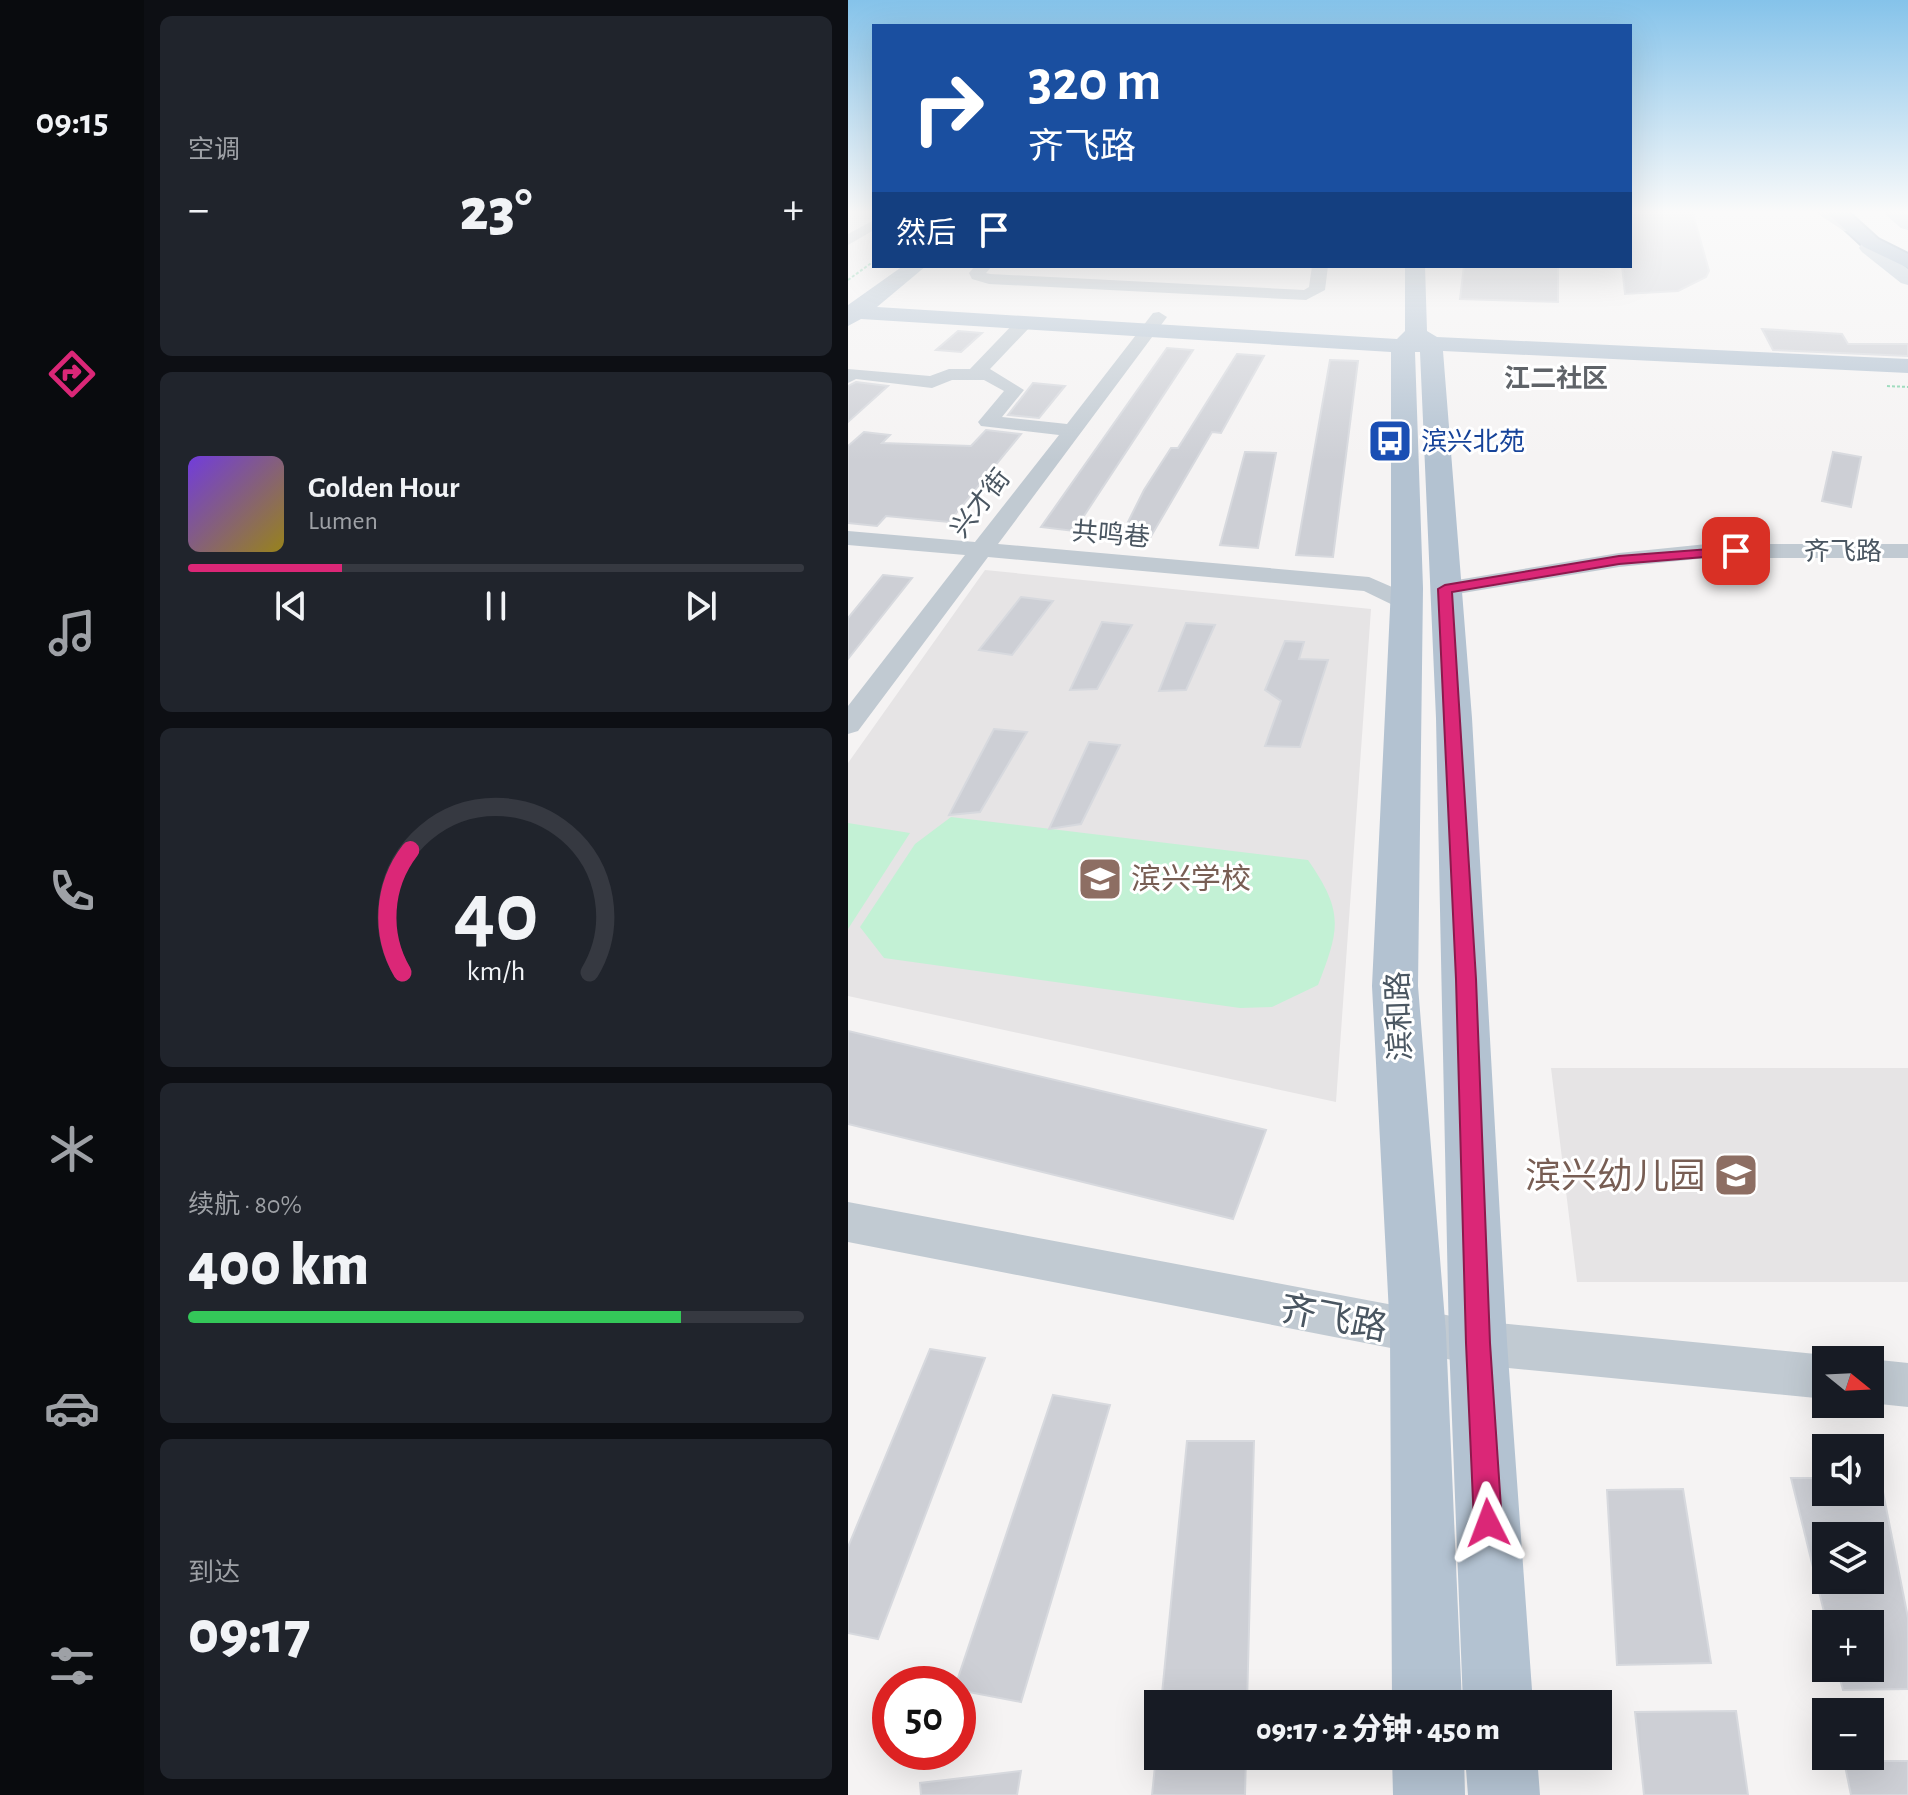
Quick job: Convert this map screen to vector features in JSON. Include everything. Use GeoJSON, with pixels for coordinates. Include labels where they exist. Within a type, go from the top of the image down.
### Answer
{"type":"FeatureCollection","features":[{"type":"Feature","properties":{"kind":"main road"},"geometry":{"type":"LineString","coordinates":[[855,309],[877,294]]}},
{"type":"Feature","properties":{"kind":"main road","name":"滨和路"},"geometry":{"type":"LineString","coordinates":[[1415,294],[1414,582],[1395,986],[1418,1333],[1427,1690]]}},
{"type":"Feature","properties":{"kind":"main road"},"geometry":{"type":"LineString","coordinates":[[855,309],[1024,323],[1154,323]]}},
{"type":"Feature","properties":{"kind":"main road"},"geometry":{"type":"LineString","coordinates":[[855,309],[1908,366]]}},
{"type":"Feature","properties":{"kind":"main road"},"geometry":{"type":"LineString","coordinates":[[1416,341],[1559,339],[1661,347],[1908,355]]}},
{"type":"Feature","properties":{"kind":"main road","name":"滨和路"},"geometry":{"type":"LineString","coordinates":[[1414,582],[1466,979],[1478,1343],[1497,1690]]}},
{"type":"Feature","properties":{"kind":"main road"},"geometry":{"type":"LineString","coordinates":[[1428,1770],[1429,1795]]}},
{"type":"Feature","properties":{"kind":"main road"},"geometry":{"type":"LineString","coordinates":[[1502,1770],[1504,1795]]}},
{"type":"Feature","properties":{"kind":"street"},"geometry":{"type":"LineString","coordinates":[[976,373],[1024,323]]}},
{"type":"Feature","properties":{"kind":"street","name":"兴才街"},"geometry":{"type":"LineString","coordinates":[[848,725],[1154,323]]}},
{"type":"Feature","properties":{"kind":"street"},"geometry":{"type":"LineString","coordinates":[[848,377],[852,373],[932,382],[949,375],[976,373],[999,378],[1015,390],[988,422],[1072,430]]}},
{"type":"Feature","properties":{"kind":"street","name":"共鸣巷"},"geometry":{"type":"LineString","coordinates":[[848,538],[979,551],[1414,582]]}},
{"type":"Feature","properties":{"kind":"street","name":"齐飞路"},"geometry":{"type":"LineString","coordinates":[[1414,582],[1491,579],[1707,551],[1908,551]]}},
{"type":"Feature","properties":{"kind":"street","name":"齐飞路"},"geometry":{"type":"LineString","coordinates":[[848,1222],[1478,1343],[1812,1376]]}},
{"type":"Feature","properties":{"kind":"street"},"geometry":{"type":"LineString","coordinates":[[1884,1382],[1908,1385]]}},
{"type":"Feature","properties":{"kind":"path"},"geometry":{"type":"LineString","coordinates":[[1887,386],[1908,387]]}},
{"type":"Feature","properties":{"kind":"shaded area","name":"滨兴学校"},"geometry":{"type":"Polygon","coordinates":[[[985,570],[1371,609],[1336,1102],[848,996],[848,763],[985,570]]]}},
{"type":"Feature","properties":{"kind":"shaded area","name":"滨兴幼儿园"},"geometry":{"type":"Polygon","coordinates":[[[1551,1068],[1908,1068],[1908,1282],[1577,1282],[1551,1068]]]}},
{"type":"Feature","properties":{"kind":"green space"},"geometry":{"type":"Polygon","coordinates":[[[951,817],[1308,860],[1328,893],[1335,921],[1331,949],[1318,985],[1272,1007],[1240,1008],[884,958],[860,927],[915,844],[951,817]]]}},
{"type":"Feature","properties":{"kind":"green space"},"geometry":{"type":"Polygon","coordinates":[[[848,823],[910,833],[848,929],[848,823]]]}},
{"type":"Feature","properties":{"kind":"building"},"geometry":{"type":"Polygon","coordinates":[[[1461,294],[1558,294],[1558,302],[1460,299],[1461,294]]]}},
{"type":"Feature","properties":{"kind":"building"},"geometry":{"type":"Polygon","coordinates":[[[1762,329],[1842,334],[1848,344],[1908,344],[1908,356],[1773,350],[1762,329]]]}},
{"type":"Feature","properties":{"kind":"building"},"geometry":{"type":"Polygon","coordinates":[[[958,331],[982,333],[961,352],[936,350],[958,331]]]}},
{"type":"Feature","properties":{"kind":"building"},"geometry":{"type":"Polygon","coordinates":[[[1167,348],[1193,350],[1074,531],[1041,527],[1167,348]]]}},
{"type":"Feature","properties":{"kind":"building"},"geometry":{"type":"Polygon","coordinates":[[[1237,354],[1264,356],[1221,433],[1212,432],[1150,538],[1121,536],[1144,490],[1171,448],[1178,448],[1237,354]]]}},
{"type":"Feature","properties":{"kind":"building"},"geometry":{"type":"Polygon","coordinates":[[[1330,360],[1358,361],[1333,557],[1296,555],[1330,360]]]}},
{"type":"Feature","properties":{"kind":"building"},"geometry":{"type":"Polygon","coordinates":[[[856,382],[888,386],[848,422],[848,386],[856,382]]]}},
{"type":"Feature","properties":{"kind":"building"},"geometry":{"type":"Polygon","coordinates":[[[1033,383],[1065,386],[1039,418],[1008,415],[1033,383]]]}},
{"type":"Feature","properties":{"kind":"building"},"geometry":{"type":"Polygon","coordinates":[[[986,430],[1021,434],[949,522],[886,516],[877,526],[848,523],[848,446],[864,432],[890,435],[882,443],[971,446],[986,430]]]}},
{"type":"Feature","properties":{"kind":"building"},"geometry":{"type":"Polygon","coordinates":[[[1245,452],[1276,453],[1258,548],[1220,545],[1245,452]]]}},
{"type":"Feature","properties":{"kind":"building"},"geometry":{"type":"Polygon","coordinates":[[[1833,452],[1861,457],[1851,507],[1822,501],[1833,452]]]}},
{"type":"Feature","properties":{"kind":"building"},"geometry":{"type":"Polygon","coordinates":[[[883,575],[912,578],[848,659],[848,618],[883,575]]]}},
{"type":"Feature","properties":{"kind":"building"},"geometry":{"type":"Polygon","coordinates":[[[1021,597],[1053,601],[1012,655],[979,650],[1021,597]]]}},
{"type":"Feature","properties":{"kind":"building"},"geometry":{"type":"Polygon","coordinates":[[[1102,622],[1132,625],[1097,689],[1070,690],[1102,622]]]}},
{"type":"Feature","properties":{"kind":"building"},"geometry":{"type":"Polygon","coordinates":[[[1186,623],[1215,625],[1186,690],[1159,691],[1186,623]]]}},
{"type":"Feature","properties":{"kind":"building"},"geometry":{"type":"Polygon","coordinates":[[[1285,641],[1304,642],[1299,659],[1328,660],[1300,747],[1265,746],[1281,701],[1265,690],[1285,641]]]}},
{"type":"Feature","properties":{"kind":"building"},"geometry":{"type":"Polygon","coordinates":[[[994,729],[1027,732],[980,812],[949,815],[994,729]]]}},
{"type":"Feature","properties":{"kind":"building"},"geometry":{"type":"Polygon","coordinates":[[[1089,742],[1120,745],[1081,824],[1049,829],[1089,742]]]}},
{"type":"Feature","properties":{"kind":"building"},"geometry":{"type":"Polygon","coordinates":[[[848,1031],[1266,1130],[1233,1219],[848,1124],[848,1031]]]}},
{"type":"Feature","properties":{"kind":"building"},"geometry":{"type":"Polygon","coordinates":[[[930,1349],[985,1358],[878,1639],[848,1633],[848,1547],[930,1349]]]}},
{"type":"Feature","properties":{"kind":"building"},"geometry":{"type":"Polygon","coordinates":[[[1053,1395],[1110,1405],[1021,1702],[976,1693],[976,1666],[962,1666],[1053,1395]]]}},
{"type":"Feature","properties":{"kind":"building"},"geometry":{"type":"Polygon","coordinates":[[[1187,1441],[1254,1441],[1247,1690],[1162,1690],[1187,1441]]]}},
{"type":"Feature","properties":{"kind":"building"},"geometry":{"type":"Polygon","coordinates":[[[1791,1478],[1812,1478],[1812,1506],[1884,1506],[1884,1497],[1908,1618],[1908,1689],[1843,1690],[1841,1682],[1884,1682],[1884,1610],[1824,1610],[1820,1594],[1884,1594],[1884,1522],[1812,1522],[1812,1563],[1791,1478]]]}},
{"type":"Feature","properties":{"kind":"building"},"geometry":{"type":"Polygon","coordinates":[[[1683,1489],[1711,1663],[1617,1665],[1607,1490],[1683,1489]]]}},
{"type":"Feature","properties":{"kind":"building"},"geometry":{"type":"Polygon","coordinates":[[[1736,1711],[1748,1795],[1644,1795],[1635,1712],[1736,1711]]]}},
{"type":"Feature","properties":{"kind":"building"},"geometry":{"type":"Polygon","coordinates":[[[1884,1761],[1908,1761],[1908,1795],[1851,1795],[1846,1770],[1884,1770],[1884,1761]]]}},
{"type":"Feature","properties":{"kind":"building"},"geometry":{"type":"Polygon","coordinates":[[[1155,1770],[1246,1770],[1245,1795],[1152,1795],[1155,1770]]]}},
{"type":"Feature","properties":{"kind":"building"},"geometry":{"type":"Polygon","coordinates":[[[1021,1771],[1017,1795],[921,1795],[920,1783],[1021,1771]]]}},
{"type":"Feature","properties":{"kind":"place","name":"滨兴北苑"},"geometry":{"type":"Point","coordinates":[1390,441]}},
{"type":"Feature","properties":{"kind":"place","name":"滨兴学校"},"geometry":{"type":"Point","coordinates":[1100,879]}},
{"type":"Feature","properties":{"kind":"place","name":"滨兴幼儿园"},"geometry":{"type":"Point","coordinates":[1736,1175]}},
{"type":"Feature","properties":{"kind":"district","name":"江二社区"},"geometry":{"type":"Point","coordinates":[1556,378]}},
{"type":"Feature","properties":{"kind":"route"},"geometry":{"type":"LineString","coordinates":[[1488,1523],[1478,1343],[1466,979],[1445,589],[1619,560],[1736,551]]}}]}
